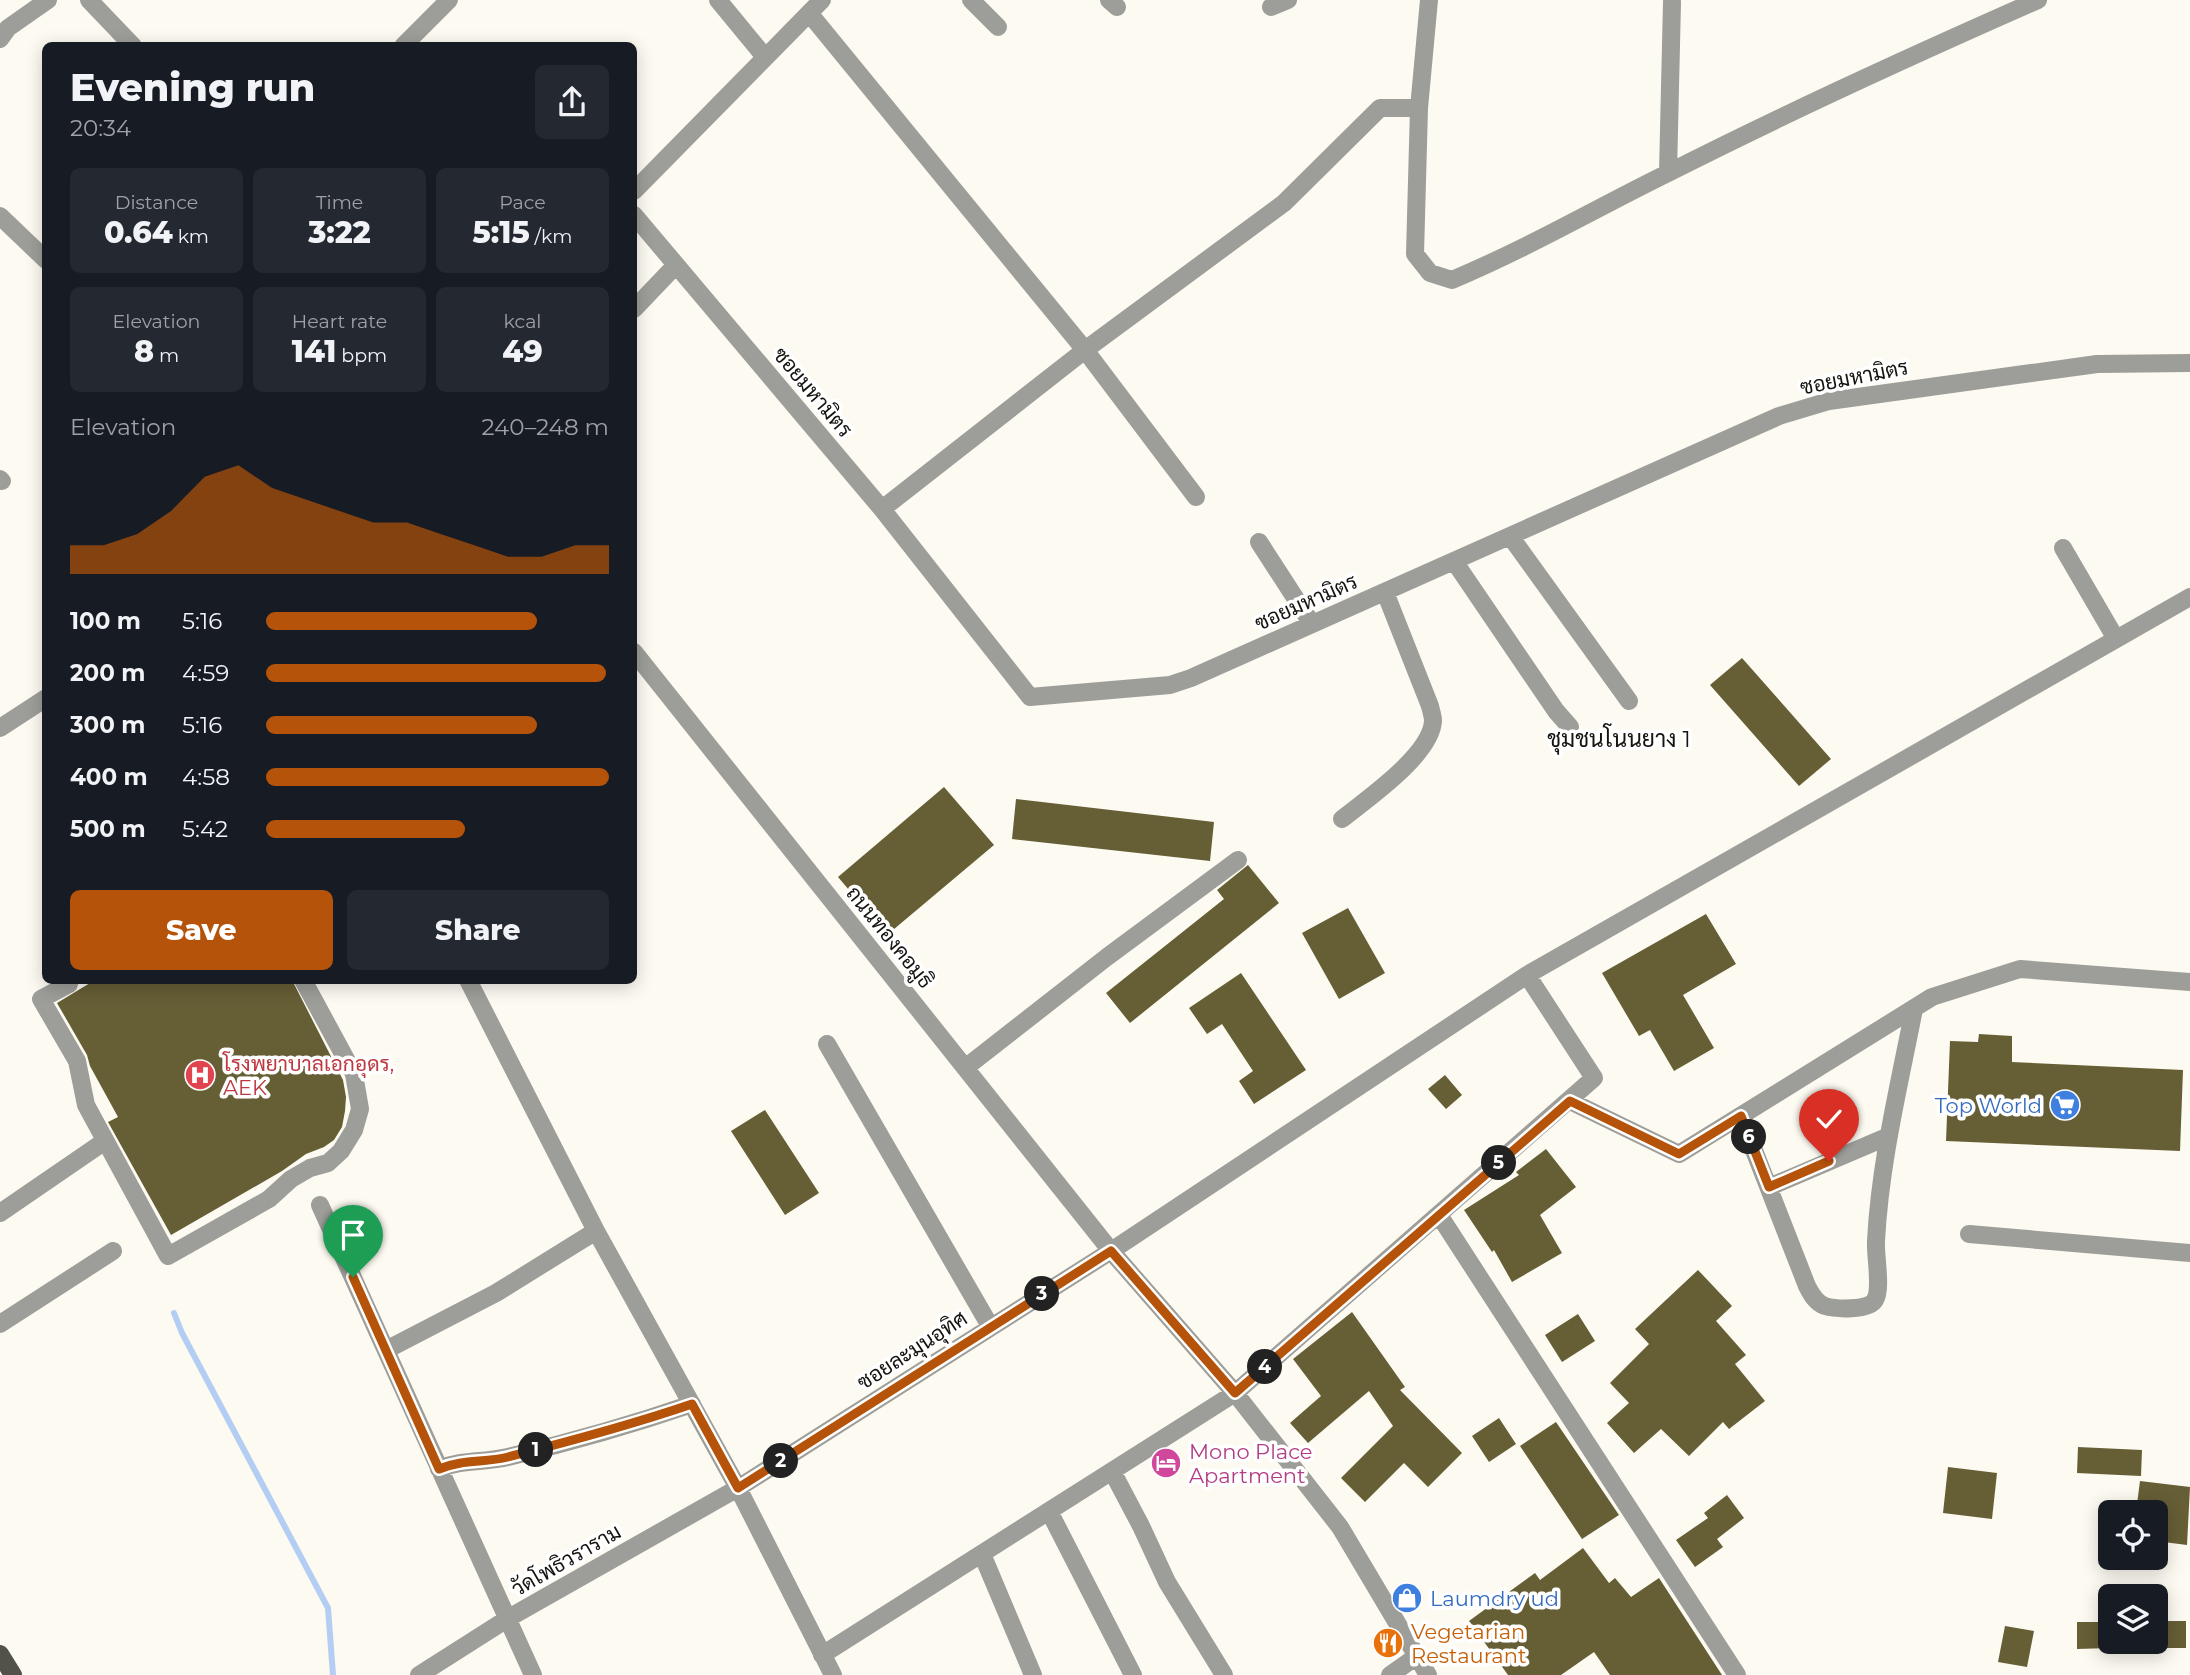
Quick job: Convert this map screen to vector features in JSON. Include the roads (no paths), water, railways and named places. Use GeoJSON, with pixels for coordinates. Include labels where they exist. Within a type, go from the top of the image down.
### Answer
{"type":"FeatureCollection","features":[{"type":"Feature","properties":{"kind":"main road"},"geometry":{"type":"LineString","coordinates":[[0,1654],[13,1675]]}},
{"type":"Feature","properties":{"kind":"street"},"geometry":{"type":"LineString","coordinates":[[0,38],[8,28],[48,0]]}},
{"type":"Feature","properties":{"kind":"street"},"geometry":{"type":"LineString","coordinates":[[89,0],[129,42]]}},
{"type":"Feature","properties":{"kind":"street"},"geometry":{"type":"LineString","coordinates":[[407,42],[449,0]]}},
{"type":"Feature","properties":{"kind":"street"},"geometry":{"type":"LineString","coordinates":[[719,0],[765,57]]}},
{"type":"Feature","properties":{"kind":"street"},"geometry":{"type":"LineString","coordinates":[[637,188],[822,0]]}},
{"type":"Feature","properties":{"kind":"street"},"geometry":{"type":"LineString","coordinates":[[971,0],[998,27]]}},
{"type":"Feature","properties":{"kind":"street"},"geometry":{"type":"LineString","coordinates":[[1270,7],[1288,0]]}},
{"type":"Feature","properties":{"kind":"street"},"geometry":{"type":"LineString","coordinates":[[1429,0],[1419,108],[1415,254],[1430,273],[1452,280],[1496,262],[1668,173],[1955,36],[2038,0]]}},
{"type":"Feature","properties":{"kind":"street"},"geometry":{"type":"LineString","coordinates":[[1668,173],[1672,2]]}},
{"type":"Feature","properties":{"kind":"street"},"geometry":{"type":"LineString","coordinates":[[809,13],[1085,350],[1196,497]]}},
{"type":"Feature","properties":{"kind":"street"},"geometry":{"type":"LineString","coordinates":[[882,509],[1085,350],[1284,203],[1380,108],[1419,108]]}},
{"type":"Feature","properties":{"kind":"street"},"geometry":{"type":"LineString","coordinates":[[0,216],[42,256]]}},
{"type":"Feature","properties":{"kind":"street","name":"ซอยมหามิตร"},"geometry":{"type":"LineString","coordinates":[[637,219],[882,509],[1030,697],[1170,685],[1779,416],[1829,401],[2097,364],[2190,363]]}},
{"type":"Feature","properties":{"kind":"street"},"geometry":{"type":"LineString","coordinates":[[637,306],[675,266]]}},
{"type":"Feature","properties":{"kind":"street"},"geometry":{"type":"LineString","coordinates":[[1510,536],[1629,701]]}},
{"type":"Feature","properties":{"kind":"street"},"geometry":{"type":"LineString","coordinates":[[1259,542],[1312,624]]}},
{"type":"Feature","properties":{"kind":"street"},"geometry":{"type":"LineString","coordinates":[[2063,548],[2116,639]]}},
{"type":"Feature","properties":{"kind":"street"},"geometry":{"type":"LineString","coordinates":[[1454,561],[1556,711],[1570,727]]}},
{"type":"Feature","properties":{"kind":"street"},"geometry":{"type":"LineString","coordinates":[[1342,820],[1410,761],[1431,730],[1433,719],[1385,592]]}},
{"type":"Feature","properties":{"kind":"street","name":"ซอยละมุนอุทิศ"},"geometry":{"type":"LineString","coordinates":[[738,1488],[1111,1251],[1527,975],[2190,597]]}},
{"type":"Feature","properties":{"kind":"street","name":"ถนนทองคอมูธิ"},"geometry":{"type":"LineString","coordinates":[[637,656],[1111,1251],[1235,1393],[1340,1527],[1428,1675]]}},
{"type":"Feature","properties":{"kind":"street"},"geometry":{"type":"LineString","coordinates":[[0,727],[42,701]]}},
{"type":"Feature","properties":{"kind":"street"},"geometry":{"type":"LineString","coordinates":[[965,1068],[1107,957],[1238,860]]}},
{"type":"Feature","properties":{"kind":"street"},"geometry":{"type":"LineString","coordinates":[[1570,1101],[1679,1154],[1932,998],[2020,969],[2190,982]]}},
{"type":"Feature","properties":{"kind":"street"},"geometry":{"type":"LineString","coordinates":[[822,1655],[1235,1393],[1594,1078],[1527,975]]}},
{"type":"Feature","properties":{"kind":"street"},"geometry":{"type":"LineString","coordinates":[[69,984],[41,999],[77,1061],[86,1105],[168,1255],[269,1199],[310,1168],[328,1163],[341,1151],[354,1130],[360,1109],[354,1074],[305,984]]}},
{"type":"Feature","properties":{"kind":"street"},"geometry":{"type":"LineString","coordinates":[[470,984],[596,1231],[738,1488],[833,1675]]}},
{"type":"Feature","properties":{"kind":"street"},"geometry":{"type":"LineString","coordinates":[[1741,1116],[1814,1298],[1824,1306],[1864,1308],[1873,1303],[1876,1298],[1878,1204],[1913,1009]]}},
{"type":"Feature","properties":{"kind":"street"},"geometry":{"type":"LineString","coordinates":[[827,1044],[990,1326]]}},
{"type":"Feature","properties":{"kind":"street"},"geometry":{"type":"LineString","coordinates":[[1769,1187],[1889,1136]]}},
{"type":"Feature","properties":{"kind":"street"},"geometry":{"type":"LineString","coordinates":[[0,1213],[105,1141]]}},
{"type":"Feature","properties":{"kind":"street"},"geometry":{"type":"LineString","coordinates":[[320,1205],[533,1675]]}},
{"type":"Feature","properties":{"kind":"street"},"geometry":{"type":"LineString","coordinates":[[1439,1215],[1737,1675]]}},
{"type":"Feature","properties":{"kind":"street"},"geometry":{"type":"LineString","coordinates":[[386,1350],[496,1293],[596,1231]]}},
{"type":"Feature","properties":{"kind":"street"},"geometry":{"type":"LineString","coordinates":[[1969,1234],[2190,1254]]}},
{"type":"Feature","properties":{"kind":"street"},"geometry":{"type":"LineString","coordinates":[[0,1324],[113,1251]]}},
{"type":"Feature","properties":{"kind":"street"},"geometry":{"type":"LineString","coordinates":[[439,1469],[464,1461],[496,1460],[566,1443],[692,1404]]}},
{"type":"Feature","properties":{"kind":"street"},"geometry":{"type":"LineString","coordinates":[[1112,1471],[1167,1582],[1224,1675]]}},
{"type":"Feature","properties":{"kind":"street","name":"วัดโพธิวราราม"},"geometry":{"type":"LineString","coordinates":[[419,1675],[507,1619],[738,1488]]}},
{"type":"Feature","properties":{"kind":"street"},"geometry":{"type":"LineString","coordinates":[[1049,1511],[1133,1675]]}},
{"type":"Feature","properties":{"kind":"street"},"geometry":{"type":"LineString","coordinates":[[982,1554],[1033,1675]]}},
{"type":"Feature","properties":{"kind":"street"},"geometry":{"type":"LineString","coordinates":[[1390,1675],[1417,1656]]}},
{"type":"Feature","properties":{"kind":"waterway"},"geometry":{"type":"LineString","coordinates":[[174,1313],[182,1333],[328,1608],[333,1675]]}},
{"type":"Feature","properties":{"kind":"place","name":"โรงพยาบาลเอกอุดร, AEK"},"geometry":{"type":"Point","coordinates":[200,1075]}},
{"type":"Feature","properties":{"kind":"place","name":"Top World"},"geometry":{"type":"Point","coordinates":[2065,1105]}},
{"type":"Feature","properties":{"kind":"place","name":"Mono Place Apartment"},"geometry":{"type":"Point","coordinates":[1166,1463]}},
{"type":"Feature","properties":{"kind":"place","name":"Laumdry ud"},"geometry":{"type":"Point","coordinates":[1407,1598]}},
{"type":"Feature","properties":{"kind":"place","name":"Vegetarian Restaurant"},"geometry":{"type":"Point","coordinates":[1388,1643]}},
{"type":"Feature","properties":{"kind":"district","name":"ชุมชนโนนยาง 1"},"geometry":{"type":"Point","coordinates":[1619,739]}}]}
